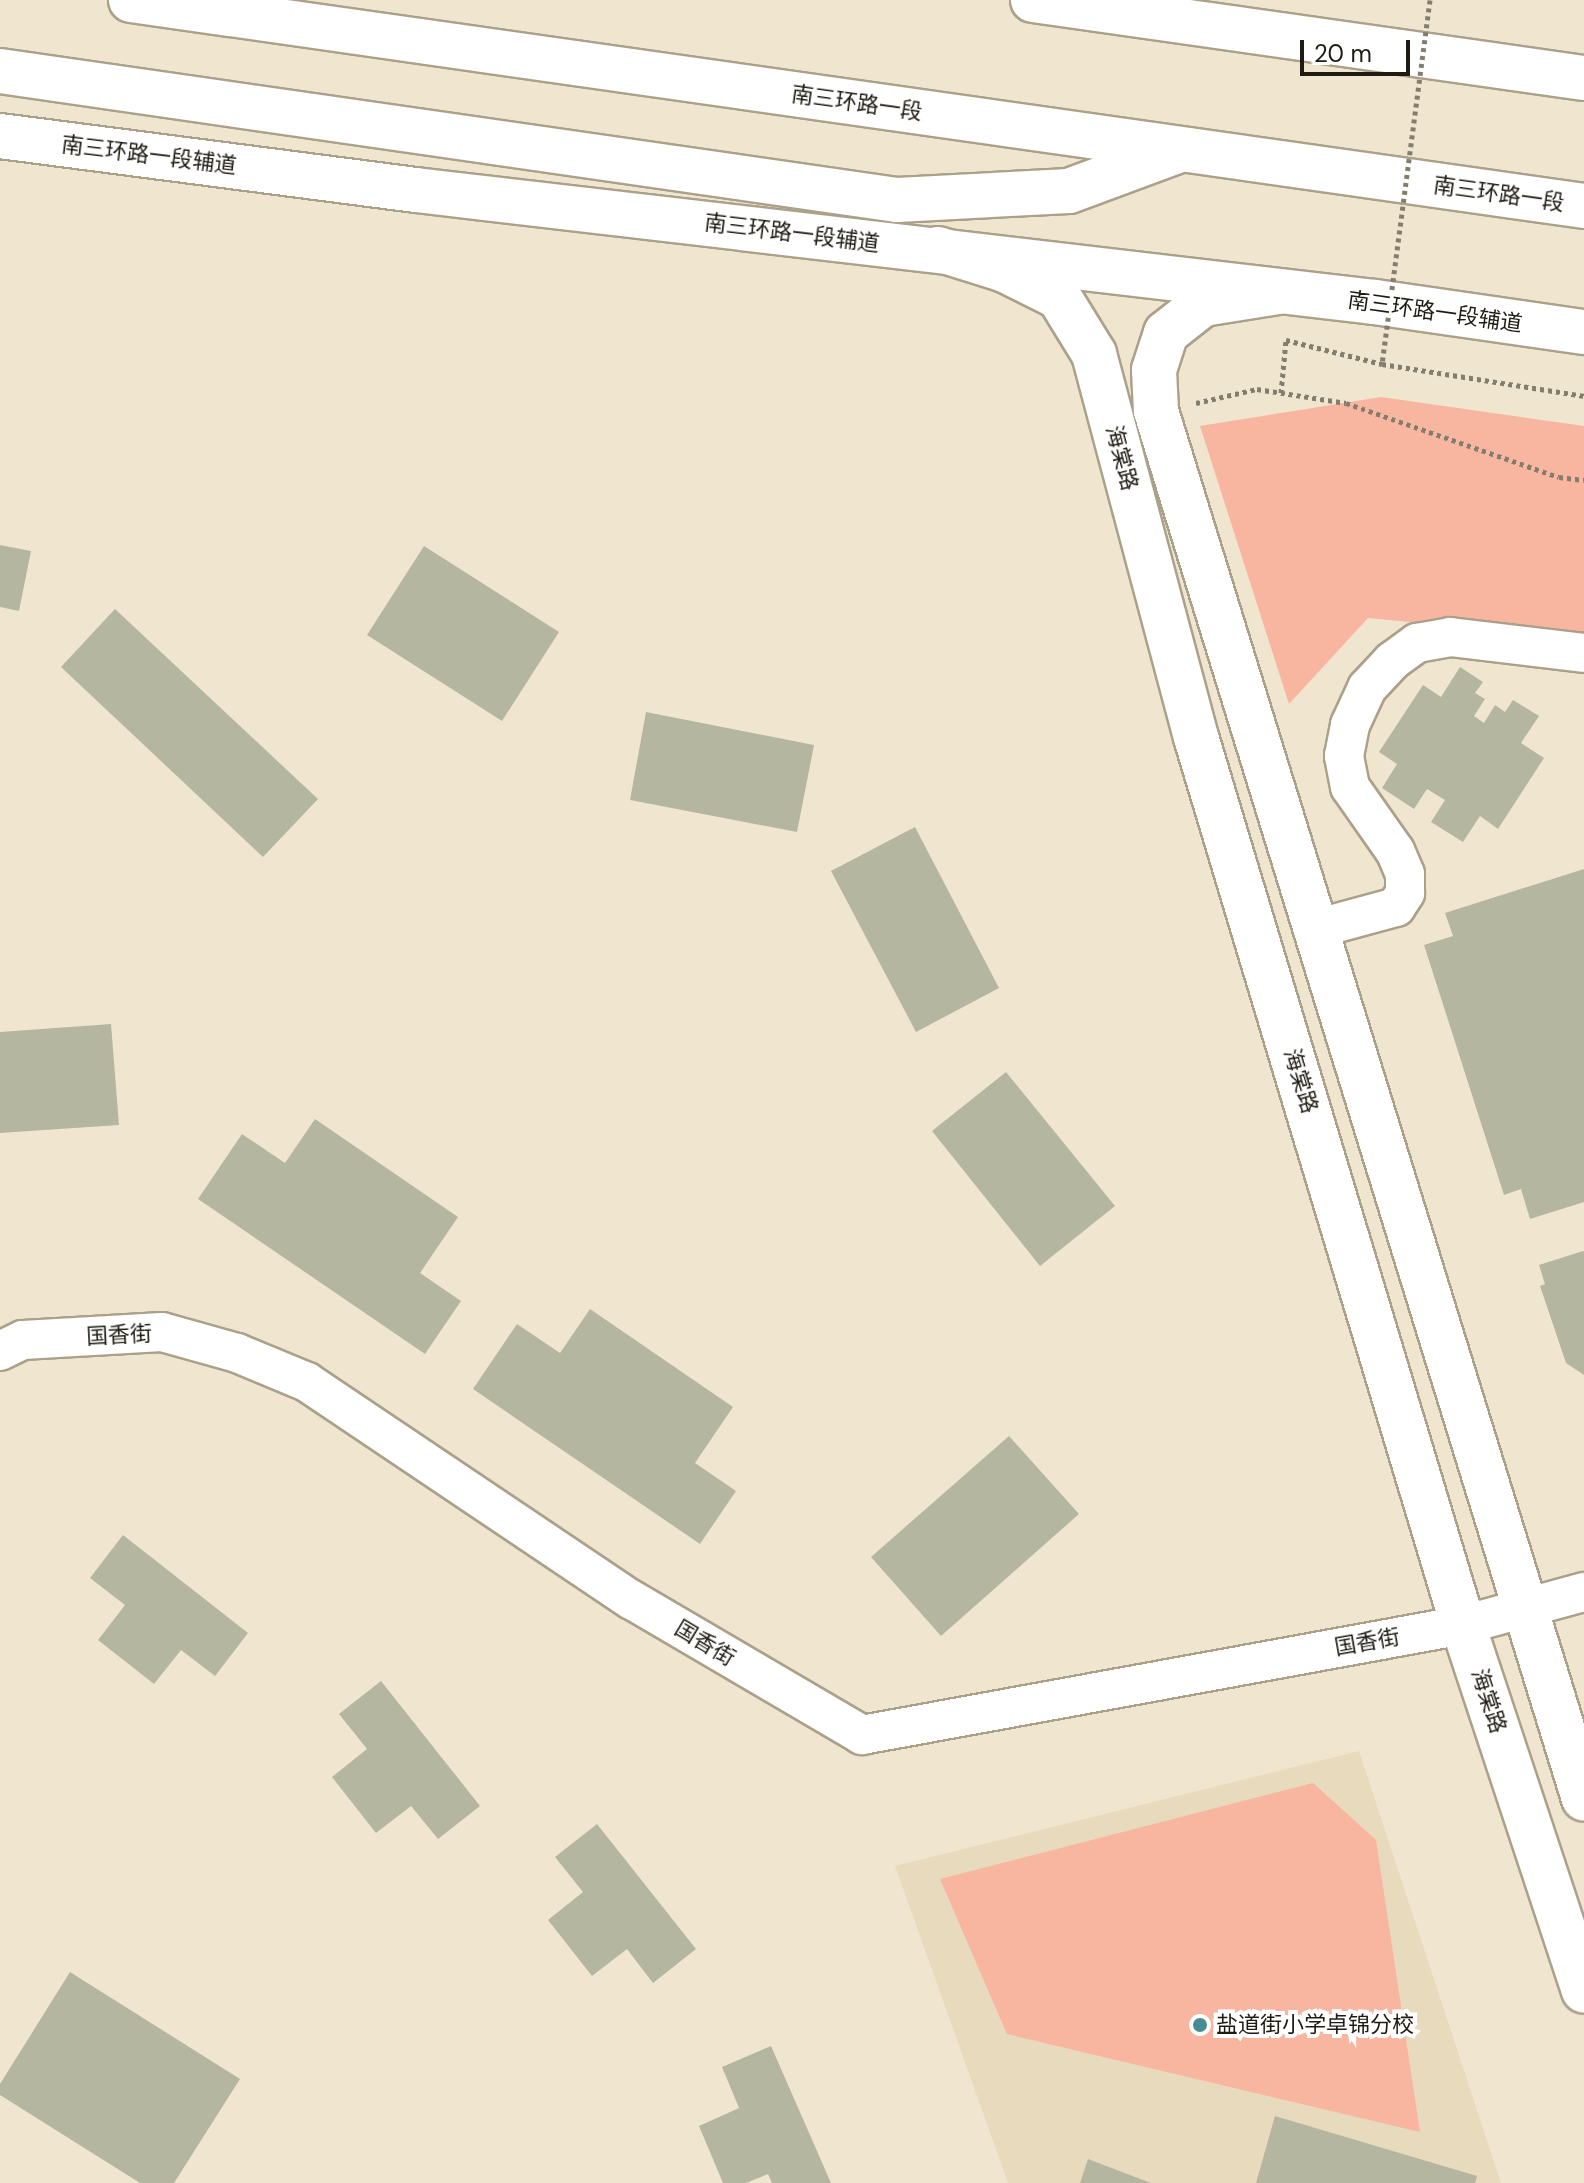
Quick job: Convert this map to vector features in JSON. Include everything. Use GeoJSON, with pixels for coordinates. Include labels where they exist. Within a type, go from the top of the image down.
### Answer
{"type":"FeatureCollection","features":[{"type":"Feature","properties":{"kind":"main road","name":"南三环路一段"},"geometry":{"type":"LineString","coordinates":[[131,0],[1584,206]]}},
{"type":"Feature","properties":{"kind":"main road"},"geometry":{"type":"LineString","coordinates":[[1033,0],[1584,78]]}},
{"type":"Feature","properties":{"kind":"main road"},"geometry":{"type":"LineString","coordinates":[[0,71],[897,200],[1069,191],[1183,149]]}},
{"type":"Feature","properties":{"kind":"main road","name":"南三环路一段辅道"},"geometry":{"type":"LineString","coordinates":[[0,136],[416,190],[1375,302],[1584,332]]}},
{"type":"Feature","properties":{"kind":"main road","name":"海棠路"},"geometry":{"type":"LineString","coordinates":[[938,249],[1005,270],[1059,297],[1094,354],[1196,737],[1463,1625],[1584,1991]]}},
{"type":"Feature","properties":{"kind":"main road","name":"海棠路"},"geometry":{"type":"LineString","coordinates":[[1278,292],[1203,304],[1166,333],[1154,370],[1156,411],[1584,1799]]}},
{"type":"Feature","properties":{"kind":"street"},"geometry":{"type":"LineString","coordinates":[[1315,929],[1396,907],[1405,893],[1405,874],[1395,851],[1350,787],[1344,756],[1350,725],[1367,688],[1392,661],[1417,643],[1450,637],[1584,653]]}},
{"type":"Feature","properties":{"kind":"street","name":"国香街"},"geometry":{"type":"LineString","coordinates":[[0,1351],[23,1340],[162,1332],[237,1353],[307,1382],[632,1600],[862,1735],[1463,1625],[1584,1592]]}},
{"type":"Feature","properties":{"kind":"path"},"geometry":{"type":"LineString","coordinates":[[1382,364],[1430,0]]}},
{"type":"Feature","properties":{"kind":"path"},"geometry":{"type":"LineString","coordinates":[[1281,393],[1286,340],[1382,364],[1584,396]]}},
{"type":"Feature","properties":{"kind":"path"},"geometry":{"type":"LineString","coordinates":[[1156,411],[1257,389],[1346,403],[1559,477],[1584,480]]}},
{"type":"Feature","properties":{"kind":"shaded area"},"geometry":{"type":"Polygon","coordinates":[[[1381,397],[1584,426],[1584,638],[1368,618],[1289,704],[1200,426],[1381,397]]]}},
{"type":"Feature","properties":{"kind":"shaded area","name":"盐道街小学卓锦分校"},"geometry":{"type":"Polygon","coordinates":[[[1359,1751],[1501,2183],[1008,2183],[895,1866],[1359,1751]]]}},
{"type":"Feature","properties":{"kind":"shaded area"},"geometry":{"type":"Polygon","coordinates":[[[1313,1783],[1376,1840],[1420,2132],[1007,2034],[940,1879],[1313,1783]]]}},
{"type":"Feature","properties":{"kind":"building"},"geometry":{"type":"Polygon","coordinates":[[[0,545],[31,551],[19,611],[0,607],[0,545]]]}},
{"type":"Feature","properties":{"kind":"building"},"geometry":{"type":"Polygon","coordinates":[[[424,546],[559,632],[502,721],[367,635],[424,546]]]}},
{"type":"Feature","properties":{"kind":"building"},"geometry":{"type":"Polygon","coordinates":[[[115,609],[318,799],[263,857],[61,667],[115,609]]]}},
{"type":"Feature","properties":{"kind":"building"},"geometry":{"type":"Polygon","coordinates":[[[1460,667],[1483,682],[1475,693],[1485,699],[1474,716],[1484,723],[1495,705],[1505,712],[1513,700],[1539,716],[1521,743],[1544,758],[1498,829],[1480,816],[1463,842],[1431,822],[1445,800],[1427,789],[1414,809],[1382,788],[1397,764],[1379,752],[1423,685],[1441,697],[1460,667]]]}},
{"type":"Feature","properties":{"kind":"building"},"geometry":{"type":"Polygon","coordinates":[[[646,712],[814,745],[797,832],[630,800],[646,712]]]}},
{"type":"Feature","properties":{"kind":"building"},"geometry":{"type":"Polygon","coordinates":[[[915,827],[999,988],[916,1032],[831,871],[915,827]]]}},
{"type":"Feature","properties":{"kind":"building"},"geometry":{"type":"Polygon","coordinates":[[[1584,869],[1584,1202],[1530,1219],[1521,1189],[1504,1195],[1424,945],[1453,936],[1445,913],[1584,869]]]}},
{"type":"Feature","properties":{"kind":"building"},"geometry":{"type":"Polygon","coordinates":[[[111,1024],[119,1125],[0,1133],[0,1032],[111,1024]]]}},
{"type":"Feature","properties":{"kind":"building"},"geometry":{"type":"Polygon","coordinates":[[[1006,1072],[1115,1206],[1040,1266],[932,1131],[1006,1072]]]}},
{"type":"Feature","properties":{"kind":"building"},"geometry":{"type":"Polygon","coordinates":[[[315,1119],[458,1217],[420,1273],[461,1301],[425,1354],[198,1199],[242,1134],[285,1163],[315,1119]]]}},
{"type":"Feature","properties":{"kind":"building"},"geometry":{"type":"Polygon","coordinates":[[[1583,1251],[1584,1375],[1566,1363],[1540,1286],[1545,1284],[1539,1265],[1583,1251]]]}},
{"type":"Feature","properties":{"kind":"building"},"geometry":{"type":"Polygon","coordinates":[[[590,1309],[733,1407],[695,1463],[736,1491],[700,1544],[473,1389],[517,1324],[560,1353],[590,1309]]]}},
{"type":"Feature","properties":{"kind":"building"},"geometry":{"type":"Polygon","coordinates":[[[1009,1436],[1079,1514],[941,1636],[871,1557],[1009,1436]]]}},
{"type":"Feature","properties":{"kind":"building"},"geometry":{"type":"Polygon","coordinates":[[[123,1535],[248,1633],[215,1676],[181,1650],[154,1684],[98,1640],[125,1605],[90,1578],[123,1535]]]}},
{"type":"Feature","properties":{"kind":"building"},"geometry":{"type":"Polygon","coordinates":[[[381,1681],[480,1806],[438,1839],[411,1806],[376,1833],[332,1777],[367,1749],[339,1714],[381,1681]]]}},
{"type":"Feature","properties":{"kind":"building"},"geometry":{"type":"Polygon","coordinates":[[[597,1824],[696,1949],[653,1983],[627,1949],[592,1976],[548,1920],[583,1892],[555,1857],[597,1824]]]}},
{"type":"Feature","properties":{"kind":"building"},"geometry":{"type":"Polygon","coordinates":[[[70,1972],[240,2079],[174,2183],[140,2183],[0,2095],[0,2084],[70,1972]]]}},
{"type":"Feature","properties":{"kind":"building"},"geometry":{"type":"Polygon","coordinates":[[[771,2046],[831,2183],[772,2183],[768,2174],[746,2183],[723,2183],[699,2126],[739,2108],[722,2067],[771,2046]]]}},
{"type":"Feature","properties":{"kind":"building"},"geometry":{"type":"Polygon","coordinates":[[[1275,2116],[1477,2176],[1475,2183],[1256,2183],[1275,2116]]]}},
{"type":"Feature","properties":{"kind":"building"},"geometry":{"type":"Polygon","coordinates":[[[1088,2159],[1151,2183],[1080,2183],[1088,2159]]]}},
{"type":"Feature","properties":{"kind":"place","name":"盐道街小学卓锦分校"},"geometry":{"type":"Point","coordinates":[1200,2025]}}]}
